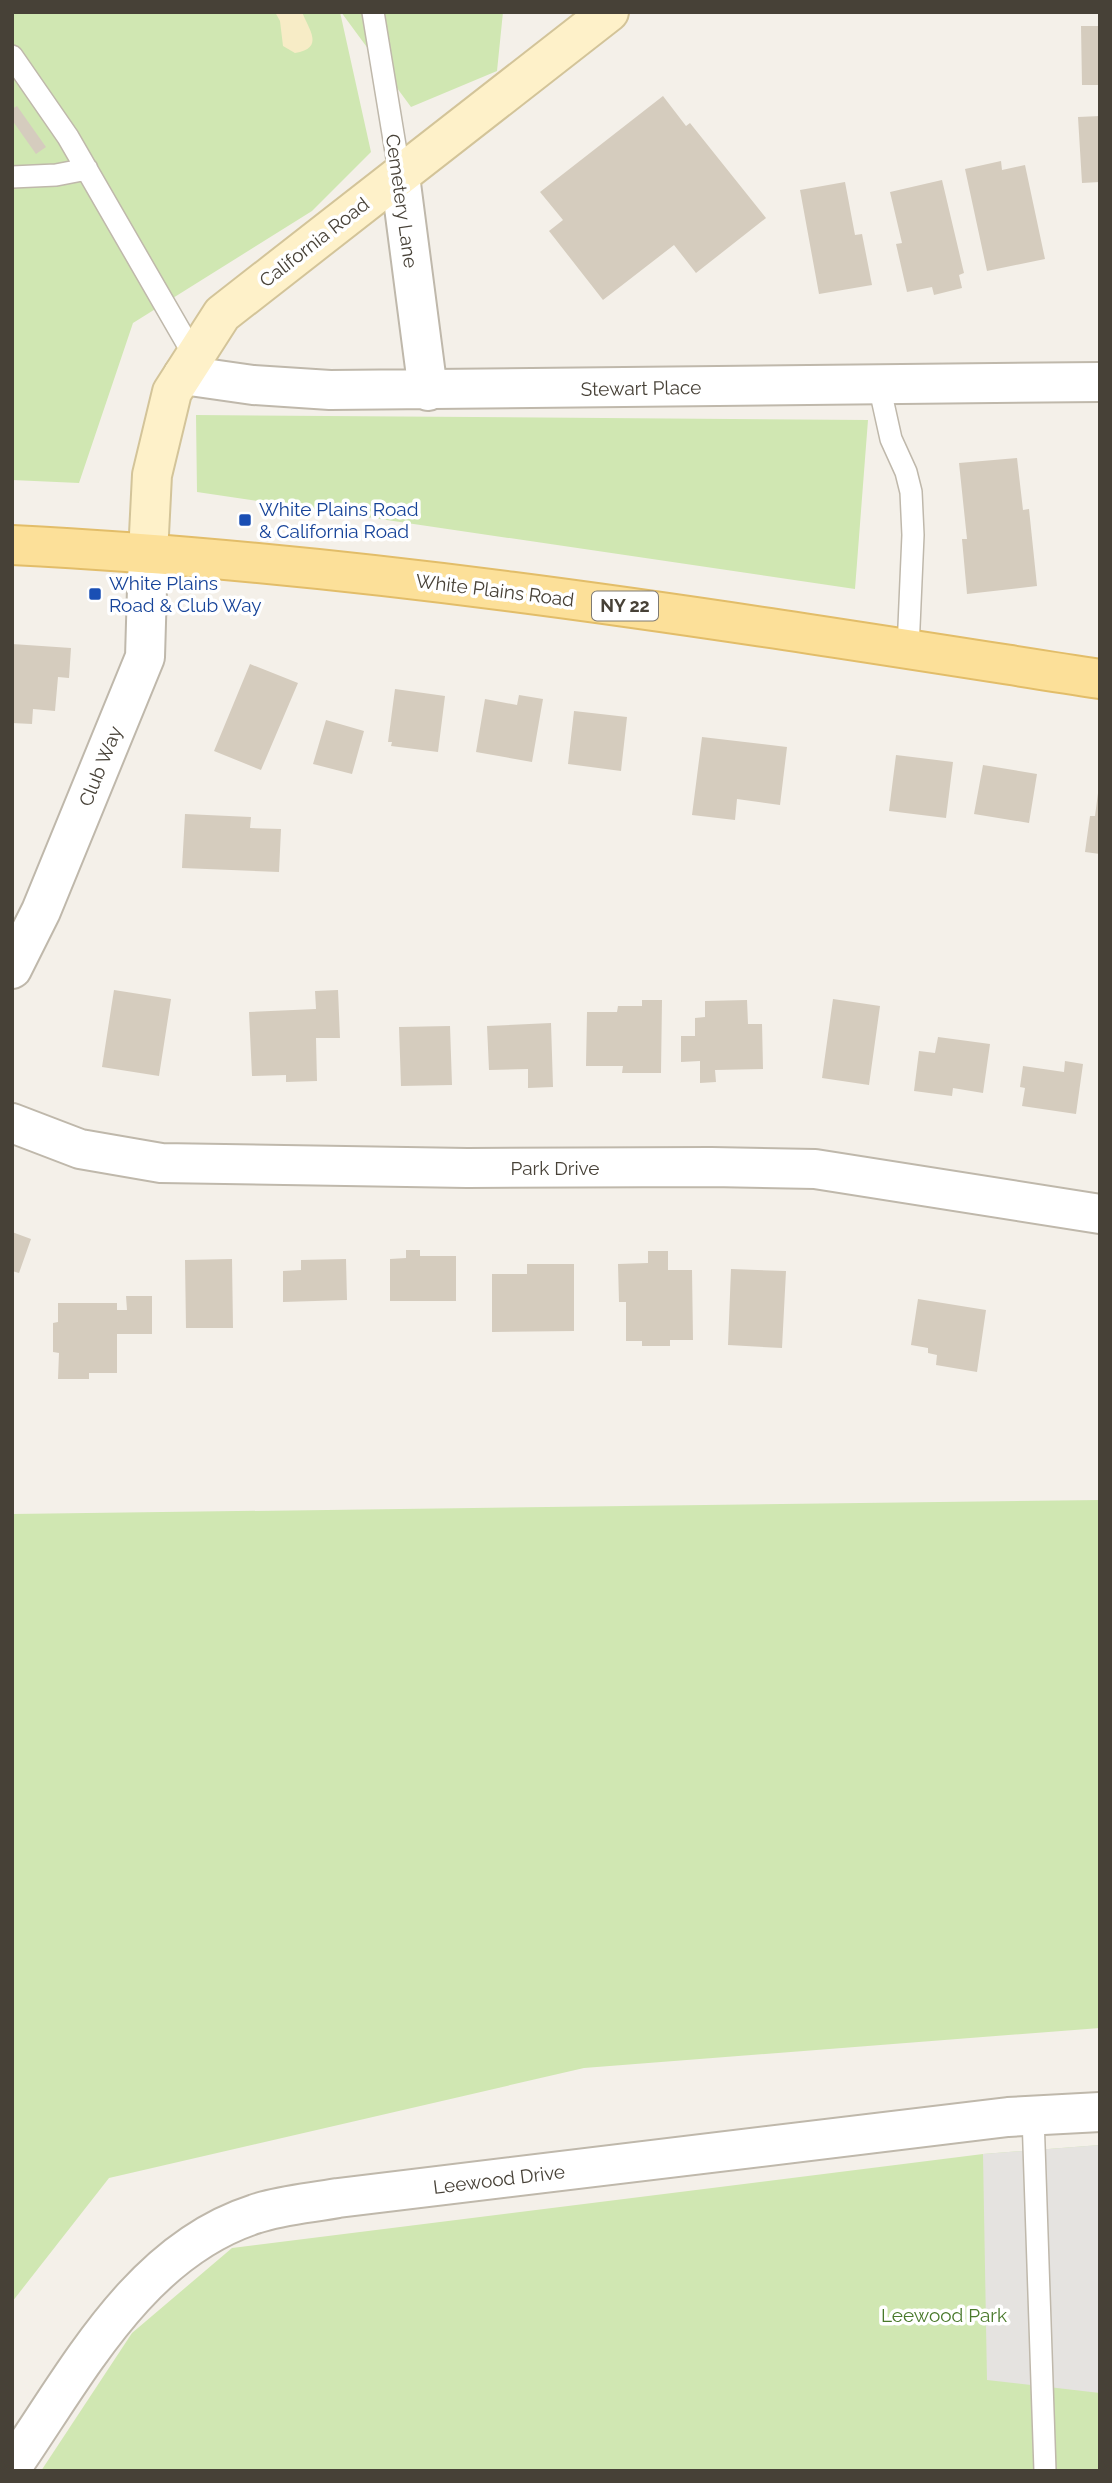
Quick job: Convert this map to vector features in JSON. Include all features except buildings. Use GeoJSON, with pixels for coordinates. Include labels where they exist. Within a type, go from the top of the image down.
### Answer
{"type":"FeatureCollection","features":[{"type":"Feature","properties":{"kind":"main road","name":"California Road"},"geometry":{"type":"LineString","coordinates":[[148,554],[152,475],[172,392],[222,314],[400,176],[597,16]]}},
{"type":"Feature","properties":{"kind":"main road","name":"White Plains Road"},"geometry":{"type":"LineString","coordinates":[[12,545],[148,554],[467,585],[707,618],[1100,679]]}},
{"type":"Feature","properties":{"kind":"street","name":"Cemetery Lane"},"geometry":{"type":"LineString","coordinates":[[400,176],[428,391]]}},
{"type":"Feature","properties":{"kind":"street","name":"Stewart Place"},"geometry":{"type":"LineString","coordinates":[[189,366],[253,385],[330,390],[1100,382]]}},
{"type":"Feature","properties":{"kind":"street","name":"Club Way"},"geometry":{"type":"LineString","coordinates":[[12,969],[41,911],[145,657],[148,554]]}},
{"type":"Feature","properties":{"kind":"street","name":"Park Drive"},"geometry":{"type":"LineString","coordinates":[[12,1123],[80,1149],[161,1163],[467,1168],[816,1169],[1100,1214]]}},
{"type":"Feature","properties":{"kind":"street","name":"Leewood Drive"},"geometry":{"type":"LineString","coordinates":[[12,2467],[128,2302],[166,2264],[207,2235],[255,2214],[338,2198],[1008,2117],[1100,2112]]}},
{"type":"Feature","properties":{"kind":"lane","name":"Cemetery Lane"},"geometry":{"type":"LineString","coordinates":[[373,12],[400,176]]}},
{"type":"Feature","properties":{"kind":"lane"},"geometry":{"type":"LineString","coordinates":[[12,56],[87,169],[189,366]]}},
{"type":"Feature","properties":{"kind":"lane"},"geometry":{"type":"LineString","coordinates":[[12,177],[56,175],[87,169]]}},
{"type":"Feature","properties":{"kind":"lane"},"geometry":{"type":"LineString","coordinates":[[879,385],[891,439],[906,472],[911,492],[913,534],[908,649]]}},
{"type":"Feature","properties":{"kind":"lane"},"geometry":{"type":"LineString","coordinates":[[1033,2116],[1045,2471]]}},
{"type":"Feature","properties":{"kind":"green space"},"geometry":{"type":"Polygon","coordinates":[[[12,12],[340,12],[371,152],[312,211],[133,323],[79,483],[12,480],[12,12]]]}},
{"type":"Feature","properties":{"kind":"green space"},"geometry":{"type":"Polygon","coordinates":[[[341,12],[503,12],[497,71],[411,107],[341,12]]]}},
{"type":"Feature","properties":{"kind":"green space"},"geometry":{"type":"Polygon","coordinates":[[[196,415],[868,420],[855,589],[197,492],[196,415]]]}},
{"type":"Feature","properties":{"kind":"green space"},"geometry":{"type":"Polygon","coordinates":[[[1100,1500],[1100,2028],[584,2068],[109,2178],[12,2302],[12,1514],[1100,1500]]]}},
{"type":"Feature","properties":{"kind":"green space","name":"Leewood Park"},"geometry":{"type":"Polygon","coordinates":[[[1100,2145],[1100,2471],[41,2471],[132,2333],[232,2248],[983,2154],[1100,2145]]]}},
{"type":"Feature","properties":{"kind":"sand"},"geometry":{"type":"Polygon","coordinates":[[[275,12],[302,12],[311,32],[310,47],[295,53],[283,46],[280,21],[275,12]]]}},
{"type":"Feature","properties":{"kind":"shaded area"},"geometry":{"type":"Polygon","coordinates":[[[1100,2145],[1100,2393],[987,2380],[983,2154],[1100,2145]]]}},
{"type":"Feature","properties":{"kind":"place","name":"White Plains Road & California Road"},"geometry":{"type":"Point","coordinates":[245,520]}},
{"type":"Feature","properties":{"kind":"place","name":"White Plains Road & Club Way"},"geometry":{"type":"Point","coordinates":[95,594]}}]}
